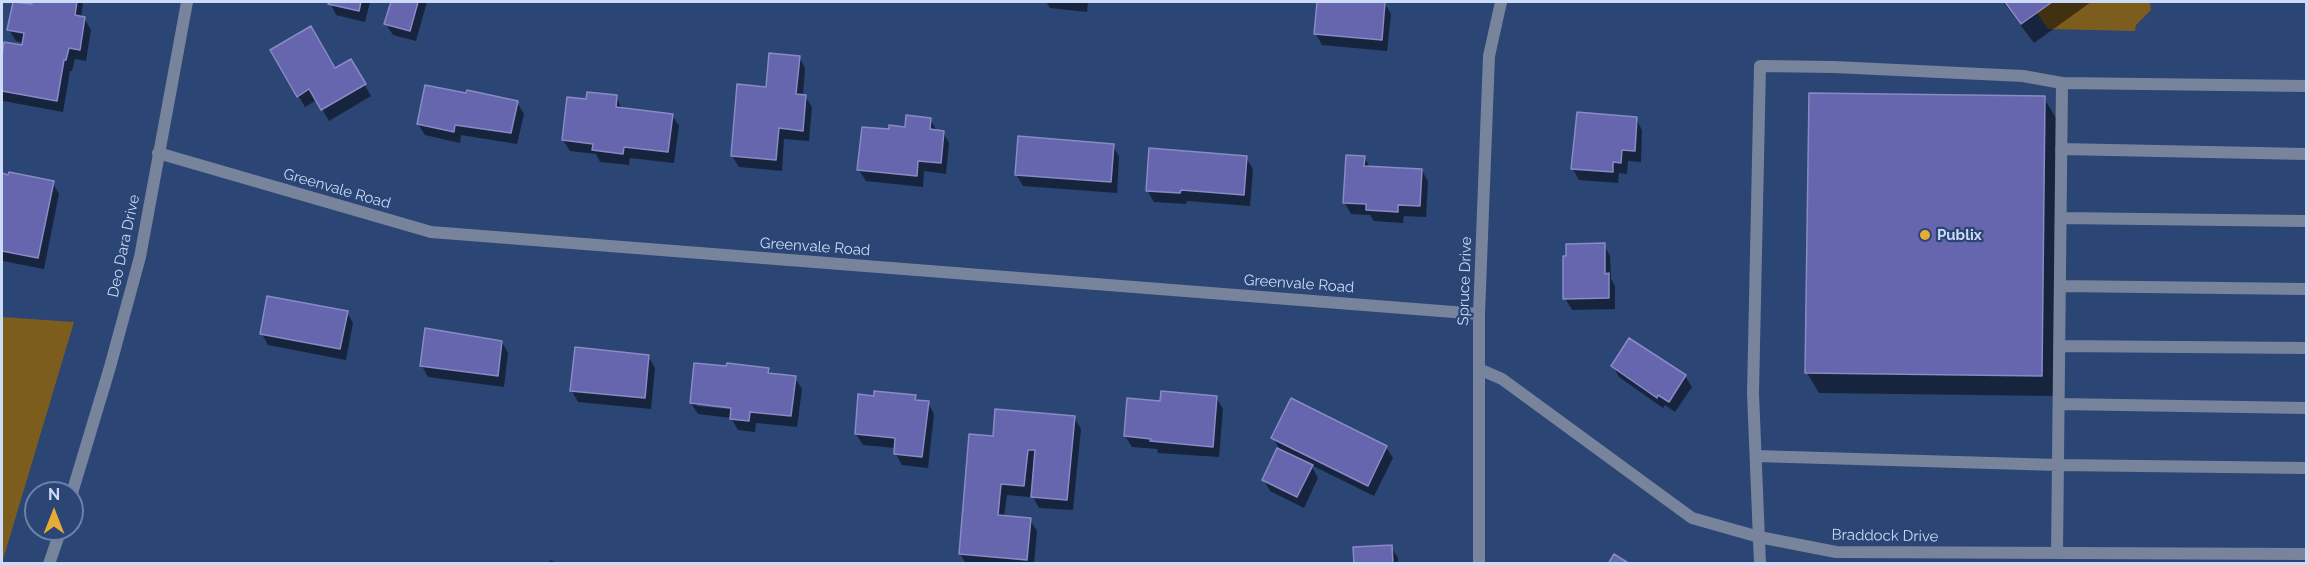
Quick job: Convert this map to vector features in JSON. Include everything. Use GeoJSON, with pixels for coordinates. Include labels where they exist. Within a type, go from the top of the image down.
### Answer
{"type":"FeatureCollection","features":[{"type":"Feature","properties":{"kind":"street","name":"Deo Dara Drive"},"geometry":{"type":"LineString","coordinates":[[76,481],[140,257],[187,2]]}},
{"type":"Feature","properties":{"kind":"street","name":"Spruce Drive"},"geometry":{"type":"LineString","coordinates":[[1479,564],[1479,314],[1488,56],[1501,2]]}},
{"type":"Feature","properties":{"kind":"street"},"geometry":{"type":"LineString","coordinates":[[1760,564],[1753,393],[1760,66],[1834,67],[2023,76],[2062,84],[2307,86]]}},
{"type":"Feature","properties":{"kind":"street"},"geometry":{"type":"LineString","coordinates":[[2057,553],[2062,84]]}},
{"type":"Feature","properties":{"kind":"street"},"geometry":{"type":"LineString","coordinates":[[2061,149],[2307,154]]}},
{"type":"Feature","properties":{"kind":"street","name":"Greenvale Road"},"geometry":{"type":"LineString","coordinates":[[159,153],[431,232],[1479,314]]}},
{"type":"Feature","properties":{"kind":"street"},"geometry":{"type":"LineString","coordinates":[[2061,218],[2307,220]]}},
{"type":"Feature","properties":{"kind":"street"},"geometry":{"type":"LineString","coordinates":[[2060,286],[2307,289]]}},
{"type":"Feature","properties":{"kind":"street"},"geometry":{"type":"LineString","coordinates":[[2059,346],[2307,348]]}},
{"type":"Feature","properties":{"kind":"street","name":"Braddock Drive"},"geometry":{"type":"LineString","coordinates":[[1479,369],[1502,379],[1692,518],[1759,537],[1836,552],[2019,558],[2057,553],[2240,558],[2307,554]]}},
{"type":"Feature","properties":{"kind":"street"},"geometry":{"type":"LineString","coordinates":[[2059,404],[2307,408]]}},
{"type":"Feature","properties":{"kind":"street"},"geometry":{"type":"LineString","coordinates":[[1756,456],[2058,465],[2307,468]]}},
{"type":"Feature","properties":{"kind":"street"},"geometry":{"type":"LineString","coordinates":[[50,564],[57,541]]}},
{"type":"Feature","properties":{"kind":"shaded area"},"geometry":{"type":"Polygon","coordinates":[[[2052,2],[2150,2],[2151,10],[2136,25],[2135,31],[2048,29],[2037,13],[2052,2]]]}},
{"type":"Feature","properties":{"kind":"shaded area"},"geometry":{"type":"Polygon","coordinates":[[[2,317],[74,322],[26,481],[24,481],[24,489],[2,563],[2,317]]]}},
{"type":"Feature","properties":{"kind":"building"},"geometry":{"type":"Polygon","coordinates":[[[13,2],[32,4],[32,2],[77,2],[75,15],[85,17],[80,50],[69,48],[66,60],[64,60],[57,101],[2,91],[4,42],[22,45],[24,33],[7,30],[13,2]]]}},
{"type":"Feature","properties":{"kind":"building"},"geometry":{"type":"Polygon","coordinates":[[[329,2],[361,2],[359,11],[328,4],[329,2]]]}},
{"type":"Feature","properties":{"kind":"building"},"geometry":{"type":"Polygon","coordinates":[[[391,2],[418,2],[410,31],[384,24],[391,2]]]}},
{"type":"Feature","properties":{"kind":"building"},"geometry":{"type":"Polygon","coordinates":[[[1317,2],[1385,2],[1382,40],[1314,34],[1317,2]]]}},
{"type":"Feature","properties":{"kind":"building"},"geometry":{"type":"Polygon","coordinates":[[[2005,2],[2052,2],[2021,24],[2005,2]]]}},
{"type":"Feature","properties":{"kind":"building"},"geometry":{"type":"Polygon","coordinates":[[[311,26],[335,68],[351,59],[366,84],[321,110],[309,89],[297,97],[270,50],[311,26]]]}},
{"type":"Feature","properties":{"kind":"building"},"geometry":{"type":"Polygon","coordinates":[[[769,53],[800,56],[796,94],[806,95],[803,131],[779,128],[776,160],[731,156],[737,84],[766,87],[769,53]]]}},
{"type":"Feature","properties":{"kind":"building"},"geometry":{"type":"Polygon","coordinates":[[[425,85],[466,93],[467,90],[518,101],[511,133],[455,125],[454,132],[417,124],[425,85]]]}},
{"type":"Feature","properties":{"kind":"building"},"geometry":{"type":"Polygon","coordinates":[[[587,92],[617,95],[616,107],[673,114],[668,152],[624,147],[623,154],[592,150],[593,144],[562,140],[567,97],[586,99],[587,92]]]}},
{"type":"Feature","properties":{"kind":"building","name":"Publix"},"geometry":{"type":"Polygon","coordinates":[[[1809,93],[2045,96],[2042,376],[1805,373],[1809,93]]]}},
{"type":"Feature","properties":{"kind":"building"},"geometry":{"type":"Polygon","coordinates":[[[1577,112],[1637,117],[1635,151],[1622,150],[1621,163],[1613,162],[1613,172],[1571,169],[1577,112]]]}},
{"type":"Feature","properties":{"kind":"building"},"geometry":{"type":"Polygon","coordinates":[[[906,115],[931,118],[930,129],[944,131],[941,163],[918,161],[917,176],[857,170],[862,127],[889,129],[889,125],[905,127],[906,115]]]}},
{"type":"Feature","properties":{"kind":"building"},"geometry":{"type":"Polygon","coordinates":[[[1018,136],[1114,144],[1111,182],[1015,175],[1018,136]]]}},
{"type":"Feature","properties":{"kind":"building"},"geometry":{"type":"Polygon","coordinates":[[[1149,148],[1247,156],[1244,195],[1181,190],[1180,193],[1146,191],[1149,148]]]}},
{"type":"Feature","properties":{"kind":"building"},"geometry":{"type":"Polygon","coordinates":[[[1346,155],[1365,156],[1364,166],[1422,169],[1420,206],[1398,205],[1398,212],[1366,210],[1366,204],[1343,203],[1346,155]]]}},
{"type":"Feature","properties":{"kind":"building"},"geometry":{"type":"Polygon","coordinates":[[[9,172],[54,181],[38,258],[2,251],[2,173],[8,175],[9,172]]]}},
{"type":"Feature","properties":{"kind":"building"},"geometry":{"type":"Polygon","coordinates":[[[1605,243],[1605,274],[1609,273],[1609,298],[1563,299],[1563,256],[1566,256],[1566,244],[1605,243]]]}},
{"type":"Feature","properties":{"kind":"building"},"geometry":{"type":"Polygon","coordinates":[[[267,296],[348,311],[340,349],[260,334],[267,296]]]}},
{"type":"Feature","properties":{"kind":"building"},"geometry":{"type":"Polygon","coordinates":[[[425,328],[502,341],[498,376],[420,366],[425,328]]]}},
{"type":"Feature","properties":{"kind":"building"},"geometry":{"type":"Polygon","coordinates":[[[1629,338],[1686,375],[1669,402],[1658,395],[1657,398],[1611,366],[1629,338]]]}},
{"type":"Feature","properties":{"kind":"building"},"geometry":{"type":"Polygon","coordinates":[[[575,347],[649,355],[645,398],[570,391],[575,347]]]}},
{"type":"Feature","properties":{"kind":"building"},"geometry":{"type":"Polygon","coordinates":[[[694,363],[726,366],[727,363],[769,368],[768,373],[796,376],[791,416],[750,412],[749,421],[730,419],[731,408],[690,403],[694,363]]]}},
{"type":"Feature","properties":{"kind":"building"},"geometry":{"type":"Polygon","coordinates":[[[874,391],[916,395],[915,400],[929,401],[922,457],[894,454],[895,438],[855,434],[858,394],[874,396],[874,391]]]}},
{"type":"Feature","properties":{"kind":"building"},"geometry":{"type":"Polygon","coordinates":[[[1161,391],[1217,396],[1213,447],[1124,436],[1127,398],[1160,401],[1161,391]]]}},
{"type":"Feature","properties":{"kind":"building"},"geometry":{"type":"Polygon","coordinates":[[[1291,398],[1387,446],[1368,486],[1271,438],[1291,398]]]}},
{"type":"Feature","properties":{"kind":"building"},"geometry":{"type":"Polygon","coordinates":[[[995,409],[1075,416],[1067,500],[1031,497],[1035,450],[1028,450],[1024,486],[1001,484],[998,515],[1031,518],[1027,560],[959,554],[969,434],[993,436],[995,409]]]}},
{"type":"Feature","properties":{"kind":"building"},"geometry":{"type":"Polygon","coordinates":[[[1277,448],[1313,465],[1297,497],[1262,480],[1277,448]]]}},
{"type":"Feature","properties":{"kind":"building"},"geometry":{"type":"Polygon","coordinates":[[[1392,545],[1393,564],[1354,564],[1353,547],[1392,545]]]}},
{"type":"Feature","properties":{"kind":"building"},"geometry":{"type":"Polygon","coordinates":[[[1614,554],[1630,564],[1608,564],[1614,554]]]}},
{"type":"Feature","properties":{"kind":"place","name":"Publix"},"geometry":{"type":"Point","coordinates":[1925,235]}}]}
